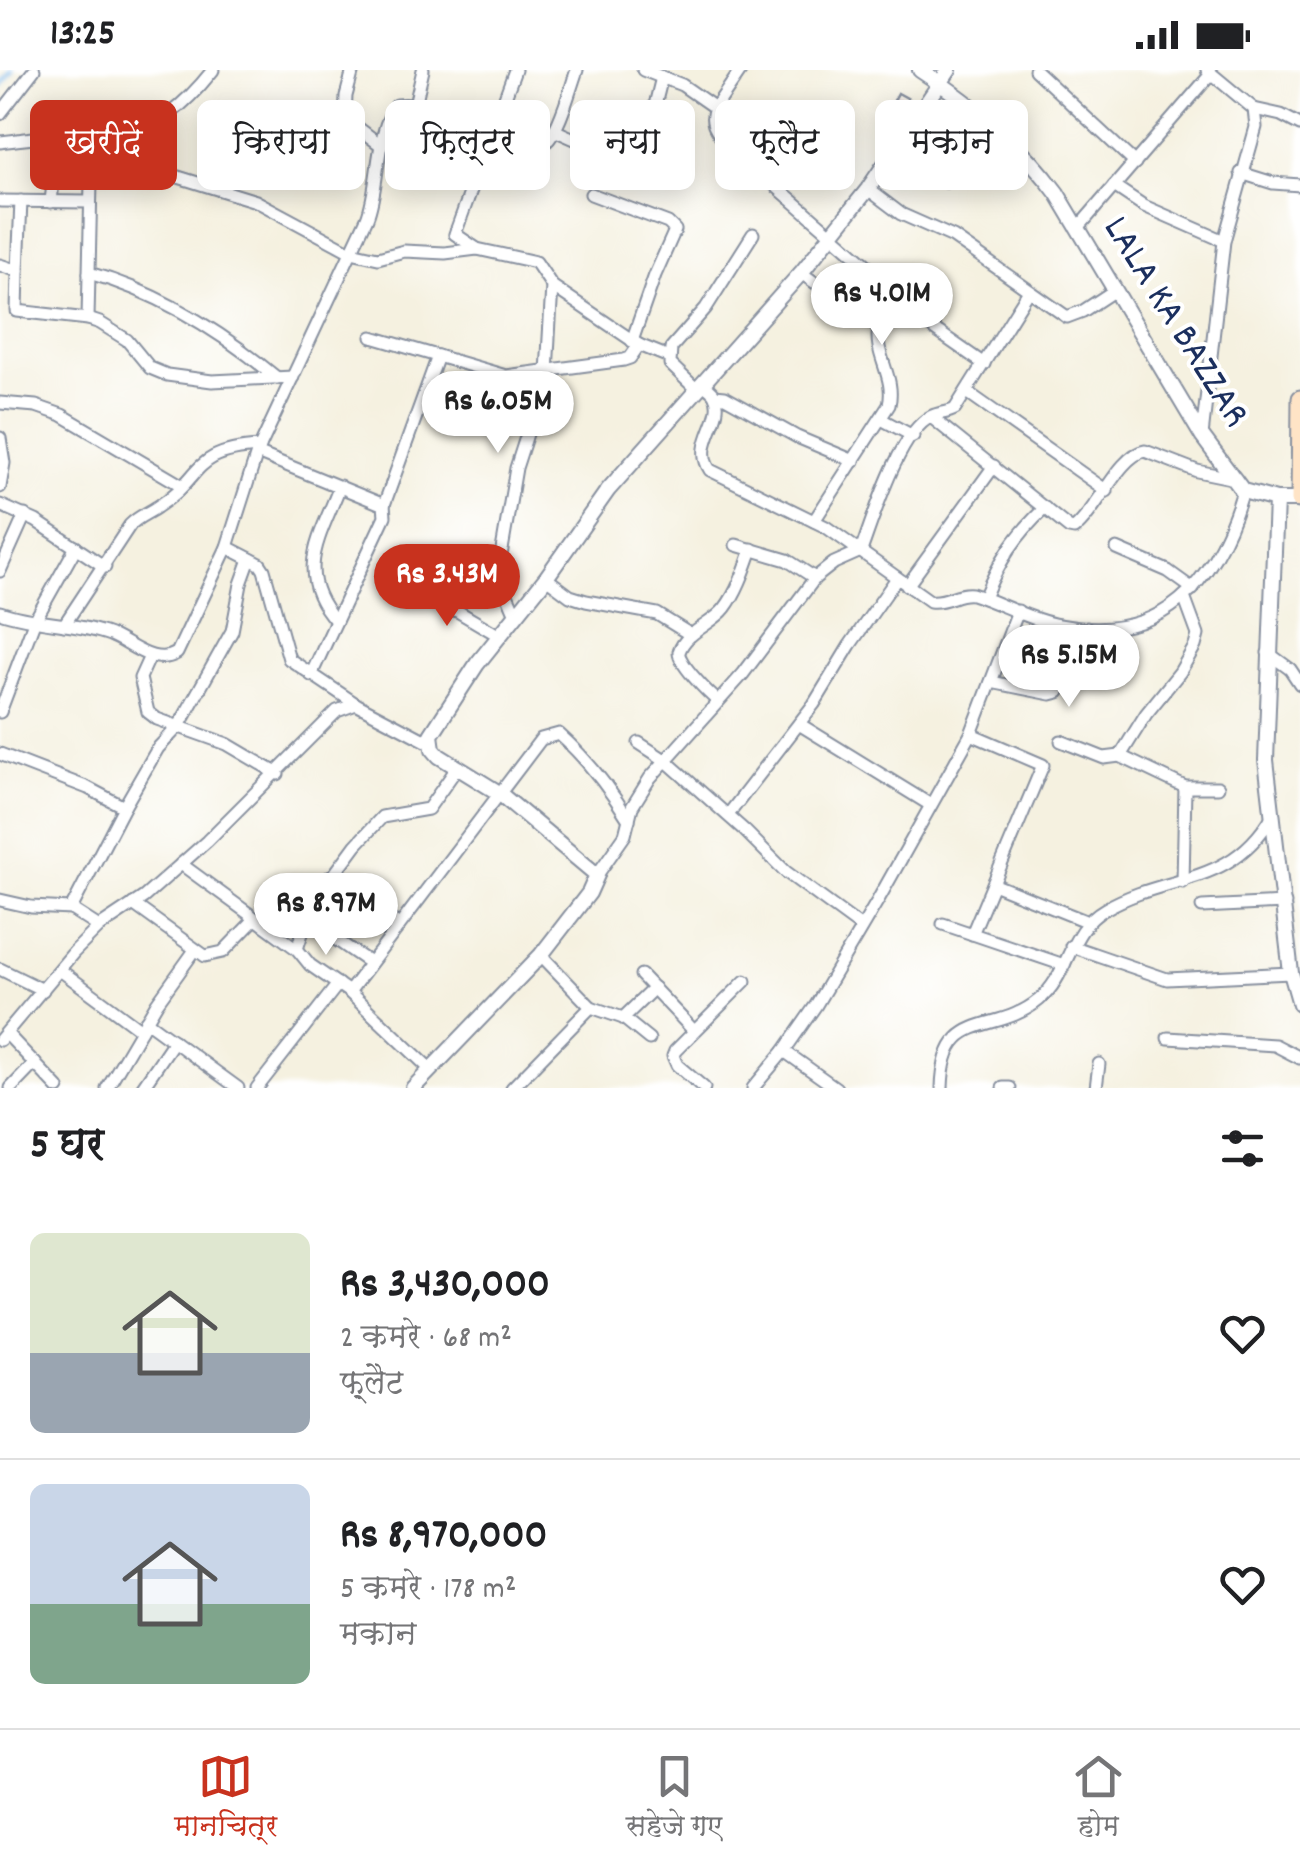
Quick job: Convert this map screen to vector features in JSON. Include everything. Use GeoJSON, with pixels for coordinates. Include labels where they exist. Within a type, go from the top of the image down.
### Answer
{"type":"FeatureCollection","features":[{"type":"Feature","properties":{"kind":"main road"},"geometry":{"type":"LineString","coordinates":[[1300,398],[1300,500]]}},
{"type":"Feature","properties":{"kind":"street"},"geometry":{"type":"LineString","coordinates":[[0,114],[34,70]]}},
{"type":"Feature","properties":{"kind":"street"},"geometry":{"type":"LineString","coordinates":[[177,107],[192,96],[213,70]]}},
{"type":"Feature","properties":{"kind":"street"},"geometry":{"type":"LineString","coordinates":[[353,70],[345,118],[382,146]]}},
{"type":"Feature","properties":{"kind":"street"},"geometry":{"type":"LineString","coordinates":[[416,100],[424,70]]}},
{"type":"Feature","properties":{"kind":"street"},"geometry":{"type":"LineString","coordinates":[[505,100],[515,70]]}},
{"type":"Feature","properties":{"kind":"street"},"geometry":{"type":"LineString","coordinates":[[550,136],[577,70]]}},
{"type":"Feature","properties":{"kind":"street"},"geometry":{"type":"LineString","coordinates":[[642,70],[694,92],[715,108],[715,129]]}},
{"type":"Feature","properties":{"kind":"street"},"geometry":{"type":"LineString","coordinates":[[720,100],[741,70]]}},
{"type":"Feature","properties":{"kind":"street","name":"LALA KA BAZZAR"},"geometry":{"type":"LineString","coordinates":[[920,70],[944,76],[1037,165],[1202,436],[1240,485]]}},
{"type":"Feature","properties":{"kind":"street"},"geometry":{"type":"LineString","coordinates":[[1036,70],[1134,163]]}},
{"type":"Feature","properties":{"kind":"street"},"geometry":{"type":"LineString","coordinates":[[1078,228],[1209,72],[1254,108],[1300,125]]}},
{"type":"Feature","properties":{"kind":"street"},"geometry":{"type":"LineString","coordinates":[[928,100],[944,76]]}},
{"type":"Feature","properties":{"kind":"street"},"geometry":{"type":"LineString","coordinates":[[554,130],[629,164],[637,163],[662,77]]}},
{"type":"Feature","properties":{"kind":"street"},"geometry":{"type":"LineString","coordinates":[[1202,436],[1224,240],[1256,127],[1254,108]]}},
{"type":"Feature","properties":{"kind":"street"},"geometry":{"type":"LineString","coordinates":[[0,612],[110,635],[150,656],[170,657],[177,653],[226,547],[258,450],[374,199],[385,136]]}},
{"type":"Feature","properties":{"kind":"street"},"geometry":{"type":"LineString","coordinates":[[0,142],[30,139]]}},
{"type":"Feature","properties":{"kind":"street"},"geometry":{"type":"LineString","coordinates":[[1241,173],[1300,185]]}},
{"type":"Feature","properties":{"kind":"street"},"geometry":{"type":"LineString","coordinates":[[177,178],[256,201],[351,252],[378,258],[404,251],[445,253],[477,249],[536,262],[552,286],[635,343],[669,356]]}},
{"type":"Feature","properties":{"kind":"street"},"geometry":{"type":"LineString","coordinates":[[430,743],[438,723],[498,636],[546,578],[608,490],[801,273],[875,179]]}},
{"type":"Feature","properties":{"kind":"street"},"geometry":{"type":"LineString","coordinates":[[1114,186],[1144,206],[1224,240]]}},
{"type":"Feature","properties":{"kind":"street"},"geometry":{"type":"LineString","coordinates":[[868,189],[901,214],[953,237],[1067,317],[1115,290]]}},
{"type":"Feature","properties":{"kind":"street"},"geometry":{"type":"LineString","coordinates":[[52,202],[53,190]]}},
{"type":"Feature","properties":{"kind":"street"},"geometry":{"type":"LineString","coordinates":[[88,319],[90,190]]}},
{"type":"Feature","properties":{"kind":"street"},"geometry":{"type":"LineString","coordinates":[[472,190],[456,234],[477,249]]}},
{"type":"Feature","properties":{"kind":"street"},"geometry":{"type":"LineString","coordinates":[[780,190],[890,287],[908,310],[984,364]]}},
{"type":"Feature","properties":{"kind":"street"},"geometry":{"type":"LineString","coordinates":[[372,337],[506,376],[630,358],[654,275],[675,230],[668,223],[590,194]]}},
{"type":"Feature","properties":{"kind":"street"},"geometry":{"type":"LineString","coordinates":[[0,201],[89,202]]}},
{"type":"Feature","properties":{"kind":"street"},"geometry":{"type":"LineString","coordinates":[[17,311],[20,201]]}},
{"type":"Feature","properties":{"kind":"street"},"geometry":{"type":"LineString","coordinates":[[753,234],[706,308],[671,348],[669,356],[674,368],[715,396],[725,397],[854,461]]}},
{"type":"Feature","properties":{"kind":"street"},"geometry":{"type":"LineString","coordinates":[[0,265],[18,271]]}},
{"type":"Feature","properties":{"kind":"street"},"geometry":{"type":"LineString","coordinates":[[801,273],[879,327]]}},
{"type":"Feature","properties":{"kind":"street"},"geometry":{"type":"LineString","coordinates":[[88,274],[120,282],[157,299],[246,352],[276,378]]}},
{"type":"Feature","properties":{"kind":"street"},"geometry":{"type":"LineString","coordinates":[[516,615],[498,573],[516,468],[546,372],[552,286]]}},
{"type":"Feature","properties":{"kind":"street"},"geometry":{"type":"LineString","coordinates":[[413,1088],[540,955],[589,894],[597,875],[620,843],[640,793],[743,674],[815,578],[861,550],[878,495],[912,436],[931,417],[955,409],[1029,291]]}},
{"type":"Feature","properties":{"kind":"street"},"geometry":{"type":"LineString","coordinates":[[814,521],[889,405],[892,389],[878,346],[879,327],[892,313],[908,310]]}},
{"type":"Feature","properties":{"kind":"street"},"geometry":{"type":"LineString","coordinates":[[0,312],[88,319],[127,340],[143,362],[167,375],[212,380],[293,377]]}},
{"type":"Feature","properties":{"kind":"street"},"geometry":{"type":"LineString","coordinates":[[311,675],[385,516],[384,505],[438,356]]}},
{"type":"Feature","properties":{"kind":"street"},"geometry":{"type":"LineString","coordinates":[[967,392],[1106,492]]}},
{"type":"Feature","properties":{"kind":"street"},"geometry":{"type":"LineString","coordinates":[[715,396],[717,409],[704,451],[704,462],[710,470],[814,521],[930,601],[950,601],[962,593],[1057,625],[1099,629],[1144,620],[1188,593],[1219,555],[1240,485]]}},
{"type":"Feature","properties":{"kind":"street"},"geometry":{"type":"LineString","coordinates":[[0,403],[36,406],[62,415],[181,486]]}},
{"type":"Feature","properties":{"kind":"street"},"geometry":{"type":"LineString","coordinates":[[931,417],[1074,529],[1124,464],[1138,452],[1276,500],[1300,500]]}},
{"type":"Feature","properties":{"kind":"street"},"geometry":{"type":"LineString","coordinates":[[881,420],[912,436]]}},
{"type":"Feature","properties":{"kind":"street"},"geometry":{"type":"LineString","coordinates":[[0,446],[4,463],[0,487]]}},
{"type":"Feature","properties":{"kind":"street"},"geometry":{"type":"LineString","coordinates":[[64,626],[130,526],[220,452],[258,450],[384,505]]}},
{"type":"Feature","properties":{"kind":"street"},"geometry":{"type":"LineString","coordinates":[[728,816],[902,582],[994,466]]}},
{"type":"Feature","properties":{"kind":"street"},"geometry":{"type":"LineString","coordinates":[[336,621],[321,604],[311,576],[318,542],[340,486]]}},
{"type":"Feature","properties":{"kind":"street"},"geometry":{"type":"LineString","coordinates":[[1276,500],[1266,760],[1290,973],[1300,1004]]}},
{"type":"Feature","properties":{"kind":"street"},"geometry":{"type":"LineString","coordinates":[[0,505],[25,515],[105,567]]}},
{"type":"Feature","properties":{"kind":"street"},"geometry":{"type":"LineString","coordinates":[[984,598],[1005,552],[1019,532],[1045,508]]}},
{"type":"Feature","properties":{"kind":"street"},"geometry":{"type":"LineString","coordinates":[[0,571],[25,515]]}},
{"type":"Feature","properties":{"kind":"street"},"geometry":{"type":"LineString","coordinates":[[736,545],[787,560],[815,578]]}},
{"type":"Feature","properties":{"kind":"street"},"geometry":{"type":"LineString","coordinates":[[0,712],[34,622],[76,546]]}},
{"type":"Feature","properties":{"kind":"street"},"geometry":{"type":"LineString","coordinates":[[226,547],[260,564],[266,574],[284,652],[311,675],[430,743],[439,756],[499,792],[597,875]]}},
{"type":"Feature","properties":{"kind":"street"},"geometry":{"type":"LineString","coordinates":[[718,701],[680,662],[680,652],[690,635],[712,623],[728,604],[752,549]]}},
{"type":"Feature","properties":{"kind":"street"},"geometry":{"type":"LineString","coordinates":[[1117,549],[1168,571],[1188,593],[1198,635],[1195,646],[1120,756]]}},
{"type":"Feature","properties":{"kind":"street"},"geometry":{"type":"LineString","coordinates":[[71,909],[158,748],[179,726],[232,631],[250,559]]}},
{"type":"Feature","properties":{"kind":"street"},"geometry":{"type":"LineString","coordinates":[[546,578],[570,596],[657,614],[690,635]]}},
{"type":"Feature","properties":{"kind":"street"},"geometry":{"type":"LineString","coordinates":[[411,593],[459,612],[498,636]]}},
{"type":"Feature","properties":{"kind":"street"},"geometry":{"type":"LineString","coordinates":[[753,1088],[784,1051],[861,927],[970,734],[1018,611]]}},
{"type":"Feature","properties":{"kind":"street"},"geometry":{"type":"LineString","coordinates":[[991,682],[1051,694],[1059,692],[1087,628]]}},
{"type":"Feature","properties":{"kind":"street"},"geometry":{"type":"LineString","coordinates":[[1268,653],[1280,660],[1300,684]]}},
{"type":"Feature","properties":{"kind":"street"},"geometry":{"type":"LineString","coordinates":[[150,656],[140,678],[148,712],[227,744],[278,774]]}},
{"type":"Feature","properties":{"kind":"street"},"geometry":{"type":"LineString","coordinates":[[58,1088],[3,1037],[99,927],[181,864],[278,774],[337,712],[356,704]]}},
{"type":"Feature","properties":{"kind":"street"},"geometry":{"type":"LineString","coordinates":[[799,724],[930,804]]}},
{"type":"Feature","properties":{"kind":"street"},"geometry":{"type":"LineString","coordinates":[[257,1088],[343,988],[370,964],[542,739],[560,734],[599,776],[629,820]]}},
{"type":"Feature","properties":{"kind":"street"},"geometry":{"type":"LineString","coordinates":[[970,734],[1043,765],[972,934]]}},
{"type":"Feature","properties":{"kind":"street"},"geometry":{"type":"LineString","coordinates":[[1061,741],[1104,758],[1120,756],[1184,786],[1218,787]]}},
{"type":"Feature","properties":{"kind":"street"},"geometry":{"type":"LineString","coordinates":[[639,743],[665,760],[786,872],[861,927]]}},
{"type":"Feature","properties":{"kind":"street"},"geometry":{"type":"LineString","coordinates":[[0,754],[88,788],[124,807]]}},
{"type":"Feature","properties":{"kind":"street"},"geometry":{"type":"LineString","coordinates":[[297,949],[306,919],[331,876],[382,817],[428,808],[458,768]]}},
{"type":"Feature","properties":{"kind":"street"},"geometry":{"type":"LineString","coordinates":[[1184,786],[1184,882]]}},
{"type":"Feature","properties":{"kind":"street"},"geometry":{"type":"LineString","coordinates":[[942,1088],[952,1042],[963,1032],[1023,1010],[1038,1000],[1064,965],[1071,946],[1101,910],[1213,870],[1252,846],[1273,815]]}},
{"type":"Feature","properties":{"kind":"street"},"geometry":{"type":"LineString","coordinates":[[181,864],[297,949],[310,965],[343,988],[430,1070]]}},
{"type":"Feature","properties":{"kind":"street"},"geometry":{"type":"LineString","coordinates":[[331,876],[399,924]]}},
{"type":"Feature","properties":{"kind":"street"},"geometry":{"type":"LineString","coordinates":[[993,884],[1088,922]]}},
{"type":"Feature","properties":{"kind":"street"},"geometry":{"type":"LineString","coordinates":[[0,900],[31,907],[71,909],[99,927]]}},
{"type":"Feature","properties":{"kind":"street"},"geometry":{"type":"LineString","coordinates":[[133,904],[206,956],[222,952],[255,919]]}},
{"type":"Feature","properties":{"kind":"street"},"geometry":{"type":"LineString","coordinates":[[1202,907],[1285,904]]}},
{"type":"Feature","properties":{"kind":"street"},"geometry":{"type":"LineString","coordinates":[[306,919],[370,964]]}},
{"type":"Feature","properties":{"kind":"street"},"geometry":{"type":"LineString","coordinates":[[942,924],[1064,965]]}},
{"type":"Feature","properties":{"kind":"street"},"geometry":{"type":"LineString","coordinates":[[1071,946],[1167,979],[1290,973]]}},
{"type":"Feature","properties":{"kind":"street"},"geometry":{"type":"LineString","coordinates":[[107,1088],[194,950]]}},
{"type":"Feature","properties":{"kind":"street"},"geometry":{"type":"LineString","coordinates":[[540,955],[592,1007],[623,1018],[649,1039]]}},
{"type":"Feature","properties":{"kind":"street"},"geometry":{"type":"LineString","coordinates":[[0,969],[44,990]]}},
{"type":"Feature","properties":{"kind":"street"},"geometry":{"type":"LineString","coordinates":[[60,970],[238,1088]]}},
{"type":"Feature","properties":{"kind":"street"},"geometry":{"type":"LineString","coordinates":[[641,975],[694,1031]]}},
{"type":"Feature","properties":{"kind":"street"},"geometry":{"type":"LineString","coordinates":[[704,1088],[677,1066],[673,1056],[745,981]]}},
{"type":"Feature","properties":{"kind":"street"},"geometry":{"type":"LineString","coordinates":[[623,1018],[654,988]]}},
{"type":"Feature","properties":{"kind":"street"},"geometry":{"type":"LineString","coordinates":[[512,1088],[592,1007]]}},
{"type":"Feature","properties":{"kind":"street"},"geometry":{"type":"LineString","coordinates":[[1168,1038],[1275,1045],[1300,1058]]}},
{"type":"Feature","properties":{"kind":"street"},"geometry":{"type":"LineString","coordinates":[[145,1087],[174,1042]]}},
{"type":"Feature","properties":{"kind":"street"},"geometry":{"type":"LineString","coordinates":[[784,1051],[836,1088]]}},
{"type":"Feature","properties":{"kind":"street"},"geometry":{"type":"LineString","coordinates":[[12,1088],[35,1064]]}},
{"type":"Feature","properties":{"kind":"street"},"geometry":{"type":"LineString","coordinates":[[1096,1088],[1099,1064]]}},
{"type":"Feature","properties":{"kind":"waterway"},"geometry":{"type":"LineString","coordinates":[[0,87],[12,70]]}}]}
